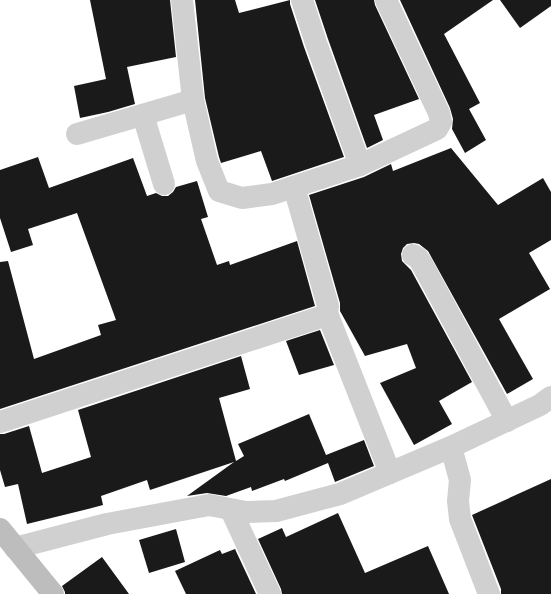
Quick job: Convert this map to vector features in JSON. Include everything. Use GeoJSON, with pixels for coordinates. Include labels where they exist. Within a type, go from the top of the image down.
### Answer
{"type":"FeatureCollection","features":[{"type":"Feature","properties":{"kind":"main road"},"geometry":{"type":"LineString","coordinates":[[0,529],[53,594]]}},
{"type":"Feature","properties":{"kind":"street"},"geometry":{"type":"LineString","coordinates":[[182,0],[193,100],[207,161],[219,191],[242,198],[272,194],[360,165],[437,129],[441,122],[439,113],[386,0]]}},
{"type":"Feature","properties":{"kind":"street"},"geometry":{"type":"LineString","coordinates":[[302,0],[360,165]]}},
{"type":"Feature","properties":{"kind":"street"},"geometry":{"type":"LineString","coordinates":[[76,134],[193,100]]}},
{"type":"Feature","properties":{"kind":"street"},"geometry":{"type":"LineString","coordinates":[[143,115],[164,184]]}},
{"type":"Feature","properties":{"kind":"street"},"geometry":{"type":"LineString","coordinates":[[294,187],[328,306],[327,313],[390,473]]}},
{"type":"Feature","properties":{"kind":"street"},"geometry":{"type":"LineString","coordinates":[[413,255],[418,258],[422,264],[506,421]]}},
{"type":"Feature","properties":{"kind":"street"},"geometry":{"type":"LineString","coordinates":[[0,422],[324,316],[327,313]]}},
{"type":"Feature","properties":{"kind":"street"},"geometry":{"type":"LineString","coordinates":[[15,548],[107,524],[209,505],[246,512],[276,511],[340,494],[451,447],[540,405],[551,397]]}},
{"type":"Feature","properties":{"kind":"street"},"geometry":{"type":"LineString","coordinates":[[451,447],[460,480],[458,501],[460,519],[489,594]]}},
{"type":"Feature","properties":{"kind":"street"},"geometry":{"type":"LineString","coordinates":[[231,510],[270,594]]}},
{"type":"Feature","properties":{"kind":"building"},"geometry":{"type":"Polygon","coordinates":[[[90,0],[170,0],[176,57],[127,67],[135,104],[80,118],[74,86],[106,79],[90,0]]]}},
{"type":"Feature","properties":{"kind":"building"},"geometry":{"type":"Polygon","coordinates":[[[195,0],[235,0],[239,13],[290,0],[304,47],[344,157],[272,181],[261,151],[221,163],[205,98],[195,0]]]}},
{"type":"Feature","properties":{"kind":"building"},"geometry":{"type":"Polygon","coordinates":[[[315,0],[374,0],[419,99],[374,115],[383,140],[367,148],[328,39],[315,0]]]}},
{"type":"Feature","properties":{"kind":"building"},"geometry":{"type":"Polygon","coordinates":[[[400,0],[493,0],[444,34],[480,103],[469,109],[486,140],[465,153],[452,129],[453,119],[450,108],[400,0]]]}},
{"type":"Feature","properties":{"kind":"building"},"geometry":{"type":"Polygon","coordinates":[[[500,0],[551,0],[551,6],[520,28],[500,0]]]}},
{"type":"Feature","properties":{"kind":"building"},"geometry":{"type":"Polygon","coordinates":[[[451,148],[498,205],[543,178],[551,192],[551,240],[529,253],[550,289],[499,319],[533,379],[507,394],[428,251],[419,244],[414,243],[407,244],[403,248],[401,254],[402,261],[411,270],[472,382],[439,401],[452,424],[414,445],[380,383],[416,368],[407,344],[365,356],[340,311],[340,303],[309,195],[364,177],[391,164],[393,171],[451,148]]]}},
{"type":"Feature","properties":{"kind":"building"},"geometry":{"type":"Polygon","coordinates":[[[38,157],[49,188],[133,158],[147,196],[156,193],[162,196],[168,196],[176,187],[197,181],[208,217],[201,219],[217,265],[229,261],[230,265],[297,241],[315,306],[0,409],[0,262],[8,261],[34,359],[101,335],[98,325],[116,320],[77,213],[28,229],[33,245],[11,252],[0,218],[0,170],[38,157]]]}},
{"type":"Feature","properties":{"kind":"building"},"geometry":{"type":"Polygon","coordinates":[[[320,330],[334,365],[299,375],[286,341],[320,330]]]}},
{"type":"Feature","properties":{"kind":"building"},"geometry":{"type":"Polygon","coordinates":[[[241,356],[250,389],[219,398],[236,461],[244,456],[238,444],[309,414],[326,455],[364,440],[374,466],[335,482],[328,463],[285,481],[284,479],[252,491],[251,487],[226,496],[207,493],[187,496],[234,462],[150,490],[147,480],[101,496],[103,505],[27,524],[18,484],[5,487],[0,470],[0,434],[29,426],[42,473],[91,457],[78,410],[241,356]]]}},
{"type":"Feature","properties":{"kind":"building"},"geometry":{"type":"Polygon","coordinates":[[[551,479],[551,594],[501,594],[501,589],[472,515],[551,479]]]}},
{"type":"Feature","properties":{"kind":"building"},"geometry":{"type":"Polygon","coordinates":[[[338,513],[365,573],[428,546],[449,594],[282,594],[258,539],[282,528],[286,537],[338,513]]]}},
{"type":"Feature","properties":{"kind":"building"},"geometry":{"type":"Polygon","coordinates":[[[176,529],[185,562],[149,573],[139,540],[176,529]]]}},
{"type":"Feature","properties":{"kind":"building"},"geometry":{"type":"Polygon","coordinates":[[[235,549],[256,594],[186,594],[175,571],[220,550],[222,554],[235,549]]]}},
{"type":"Feature","properties":{"kind":"building"},"geometry":{"type":"Polygon","coordinates":[[[102,557],[129,594],[65,594],[62,586],[102,557]]]}}]}
